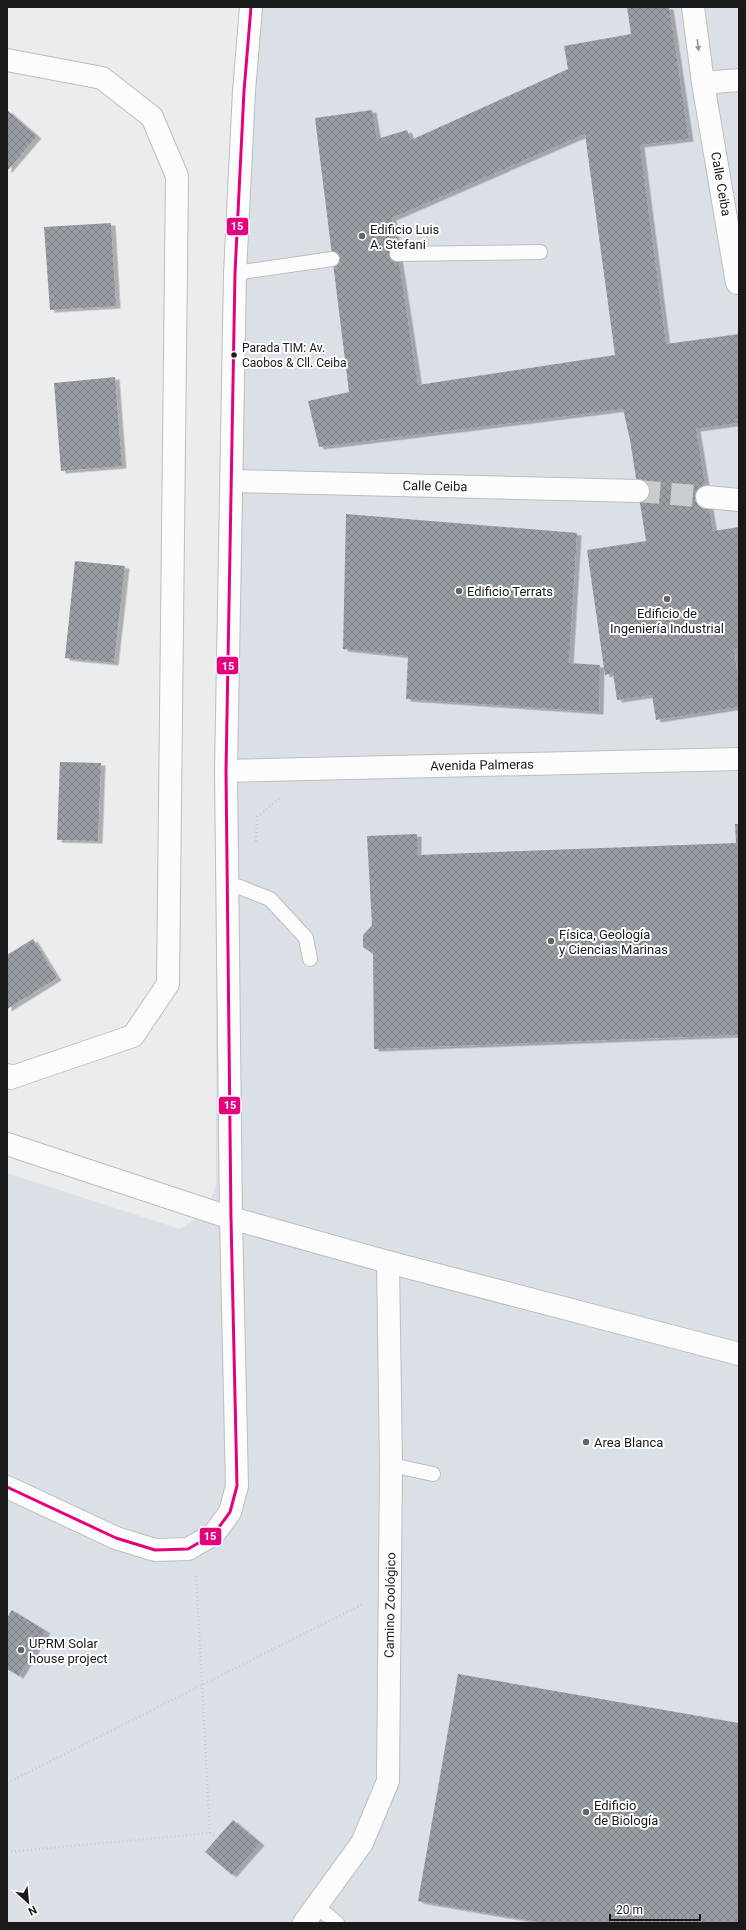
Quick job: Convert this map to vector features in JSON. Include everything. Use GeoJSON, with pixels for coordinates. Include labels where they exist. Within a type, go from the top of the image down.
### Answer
{"type":"FeatureCollection","features":[{"type":"Feature","properties":{"kind":"street"},"geometry":{"type":"LineString","coordinates":[[7,1487],[116,1538],[155,1550],[188,1549],[214,1534],[230,1512],[237,1486],[231,1218],[226,771],[235,273],[244,91],[251,7]]}},
{"type":"Feature","properties":{"kind":"street","name":"Calle Ceiba"},"geometry":{"type":"LineString","coordinates":[[693,7],[737,283],[739,283]]}},
{"type":"Feature","properties":{"kind":"street"},"geometry":{"type":"LineString","coordinates":[[7,60],[102,78],[152,117],[177,176],[168,984],[133,1036],[10,1078],[7,1075]]}},
{"type":"Feature","properties":{"kind":"street"},"geometry":{"type":"LineString","coordinates":[[704,82],[739,80]]}},
{"type":"Feature","properties":{"kind":"street","name":"Calle Ceiba"},"geometry":{"type":"LineString","coordinates":[[232,481],[638,491]]}},
{"type":"Feature","properties":{"kind":"street"},"geometry":{"type":"LineString","coordinates":[[707,497],[739,500]]}},
{"type":"Feature","properties":{"kind":"street","name":"Avenida Palmeras"},"geometry":{"type":"LineString","coordinates":[[226,771],[739,759]]}},
{"type":"Feature","properties":{"kind":"street"},"geometry":{"type":"LineString","coordinates":[[7,1144],[231,1218],[388,1262],[739,1354]]}},
{"type":"Feature","properties":{"kind":"street","name":"Camino Zoológico"},"geometry":{"type":"LineString","coordinates":[[310,1915],[362,1844],[388,1781],[391,1465],[388,1262]]}},
{"type":"Feature","properties":{"kind":"lane"},"geometry":{"type":"LineString","coordinates":[[397,254],[540,252]]}},
{"type":"Feature","properties":{"kind":"lane"},"geometry":{"type":"LineString","coordinates":[[235,273],[332,259]]}},
{"type":"Feature","properties":{"kind":"lane"},"geometry":{"type":"LineString","coordinates":[[227,882],[270,899],[306,938],[310,960]]}},
{"type":"Feature","properties":{"kind":"lane"},"geometry":{"type":"LineString","coordinates":[[391,1465],[433,1474]]}},
{"type":"Feature","properties":{"kind":"lane"},"geometry":{"type":"LineString","coordinates":[[310,1915],[337,1923]]}},
{"type":"Feature","properties":{"kind":"path"},"geometry":{"type":"LineString","coordinates":[[255,847],[257,818],[281,797],[289,796]]}},
{"type":"Feature","properties":{"kind":"path"},"geometry":{"type":"LineString","coordinates":[[195,1545],[210,1833],[217,1840]]}},
{"type":"Feature","properties":{"kind":"path"},"geometry":{"type":"LineString","coordinates":[[7,1783],[202,1687],[390,1590]]}},
{"type":"Feature","properties":{"kind":"path"},"geometry":{"type":"LineString","coordinates":[[7,1852],[210,1833]]}},
{"type":"Feature","properties":{"kind":"shaded area"},"geometry":{"type":"Polygon","coordinates":[[[239,7],[739,7],[739,1923],[7,1923],[7,1173],[180,1229],[207,1211],[216,1185],[216,770],[239,7]]]}},
{"type":"Feature","properties":{"kind":"building","name":"Edificio Luis A. Stefani"},"geometry":{"type":"Polygon","coordinates":[[[627,7],[669,7],[689,139],[640,145],[666,344],[739,334],[739,423],[696,429],[713,531],[739,527],[739,648],[734,649],[739,684],[739,707],[656,720],[652,695],[617,700],[613,673],[605,675],[587,550],[646,541],[630,440],[623,409],[319,447],[308,401],[349,392],[315,118],[372,110],[377,139],[407,130],[411,140],[568,69],[564,46],[631,34],[627,7]],[[585,134],[392,218],[418,385],[615,355],[585,134]]]}},
{"type":"Feature","properties":{"kind":"building"},"geometry":{"type":"Polygon","coordinates":[[[7,110],[37,136],[7,171],[7,110]]]}},
{"type":"Feature","properties":{"kind":"building"},"geometry":{"type":"Polygon","coordinates":[[[111,223],[116,306],[50,310],[44,227],[111,223]]]}},
{"type":"Feature","properties":{"kind":"building"},"geometry":{"type":"Polygon","coordinates":[[[115,377],[122,466],[61,471],[54,383],[115,377]]]}},
{"type":"Feature","properties":{"kind":"building","name":"Edificio Terrats"},"geometry":{"type":"Polygon","coordinates":[[[346,514],[577,533],[569,663],[600,665],[599,712],[406,699],[408,656],[343,649],[346,514]]]}},
{"type":"Feature","properties":{"kind":"building"},"geometry":{"type":"Polygon","coordinates":[[[75,561],[125,566],[114,663],[65,658],[75,561]]]}},
{"type":"Feature","properties":{"kind":"building"},"geometry":{"type":"Polygon","coordinates":[[[60,762],[101,763],[98,841],[57,840],[60,762]]]}},
{"type":"Feature","properties":{"kind":"building","name":"Física, Geología y Ciencias Marinas"},"geometry":{"type":"Polygon","coordinates":[[[735,824],[739,824],[739,1035],[374,1049],[373,954],[363,947],[363,935],[372,925],[367,836],[417,834],[417,855],[736,843],[735,824]]]}},
{"type":"Feature","properties":{"kind":"building"},"geometry":{"type":"Polygon","coordinates":[[[33,939],[57,978],[7,1009],[7,955],[33,939]]]}},
{"type":"Feature","properties":{"kind":"building","name":"UPRM Solar house project"},"geometry":{"type":"Polygon","coordinates":[[[12,1610],[46,1631],[19,1676],[7,1669],[7,1618],[12,1610]]]}},
{"type":"Feature","properties":{"kind":"building","name":"Edificio de Biología"},"geometry":{"type":"Polygon","coordinates":[[[458,1674],[739,1723],[739,1923],[545,1923],[418,1901],[458,1674]]]}},
{"type":"Feature","properties":{"kind":"building"},"geometry":{"type":"Polygon","coordinates":[[[233,1820],[260,1843],[232,1875],[205,1852],[233,1820]]]}},
{"type":"Feature","properties":{"kind":"tunnel"},"geometry":{"type":"LineString","coordinates":[[638,491],[707,497]]}},
{"type":"Feature","properties":{"kind":"transit line","name":"15"},"geometry":{"type":"LineString","coordinates":[[7,1487],[116,1538],[155,1550],[188,1549],[214,1534],[230,1512],[237,1486],[231,1218],[226,771],[235,273],[244,91],[251,7]]}},
{"type":"Feature","properties":{"kind":"place","name":"Edificio Luis A. Stefani"},"geometry":{"type":"Point","coordinates":[362,236]}},
{"type":"Feature","properties":{"kind":"place","name":"Parada TIM: Av. Caobos & Cll. Ceiba"},"geometry":{"type":"Point","coordinates":[234,355]}},
{"type":"Feature","properties":{"kind":"place","name":"Edificio Terrats"},"geometry":{"type":"Point","coordinates":[459,591]}},
{"type":"Feature","properties":{"kind":"place","name":"Edificio de Ingeniería Industrial"},"geometry":{"type":"Point","coordinates":[667,599]}},
{"type":"Feature","properties":{"kind":"place","name":"Física, Geología y Ciencias Marinas"},"geometry":{"type":"Point","coordinates":[551,941]}},
{"type":"Feature","properties":{"kind":"place","name":"Area Blanca"},"geometry":{"type":"Point","coordinates":[586,1442]}},
{"type":"Feature","properties":{"kind":"place","name":"UPRM Solar house project"},"geometry":{"type":"Point","coordinates":[21,1650]}},
{"type":"Feature","properties":{"kind":"place","name":"Edificio de Biología"},"geometry":{"type":"Point","coordinates":[586,1812]}}]}
